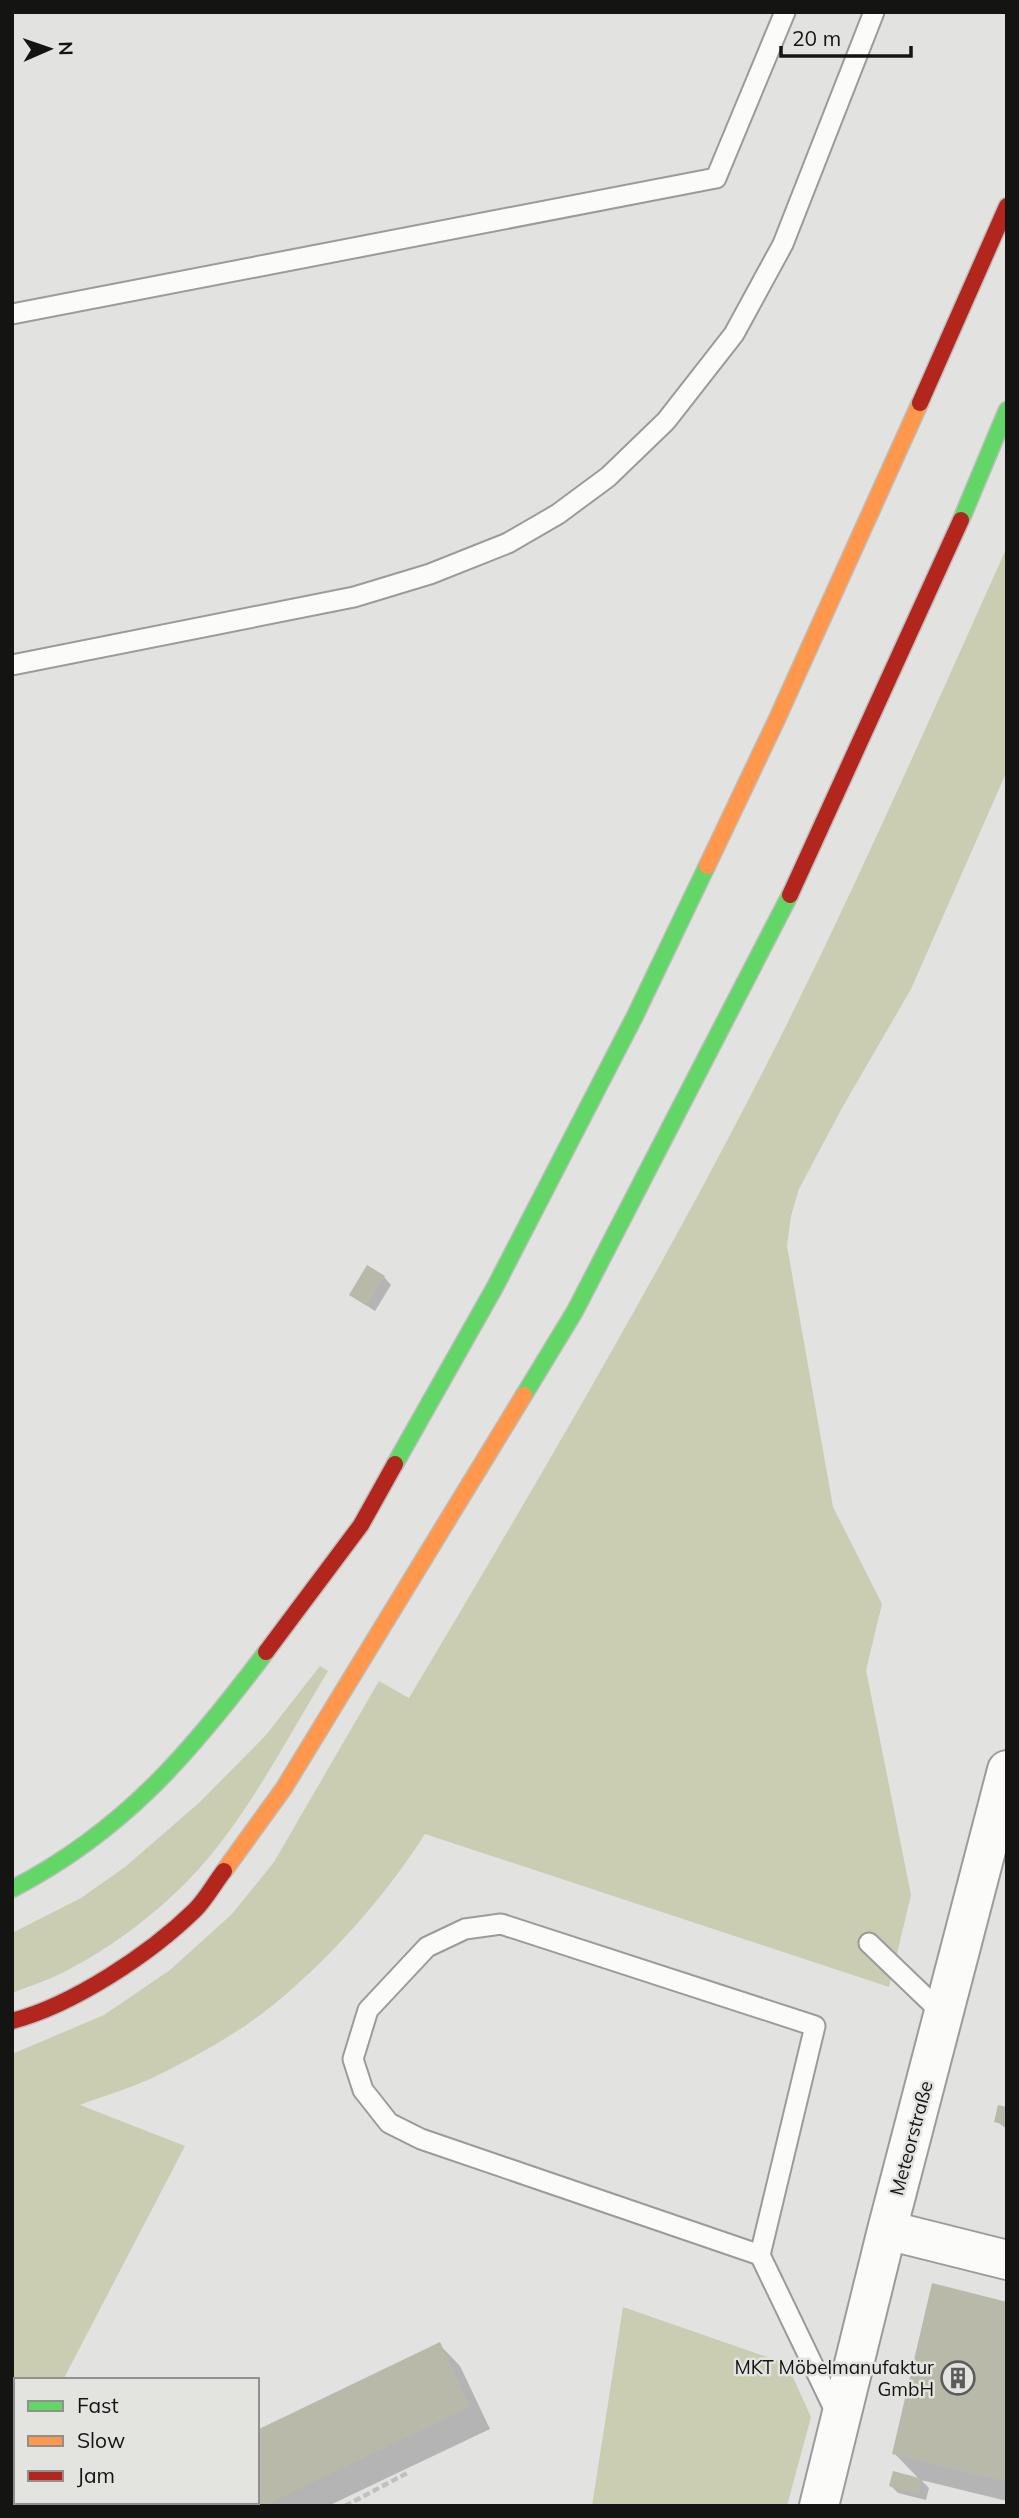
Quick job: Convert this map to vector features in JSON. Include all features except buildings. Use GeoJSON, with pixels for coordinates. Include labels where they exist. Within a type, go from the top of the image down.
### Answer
{"type":"FeatureCollection","features":[{"type":"Feature","properties":{"kind":"highway"},"geometry":{"type":"LineString","coordinates":[[12,1889],[47,1871],[108,1828],[154,1787],[218,1716],[361,1525],[495,1287],[635,1016],[783,707],[1007,206]]}},
{"type":"Feature","properties":{"kind":"highway"},"geometry":{"type":"LineString","coordinates":[[12,2021],[27,2017],[97,1984],[149,1948],[196,1909],[284,1788],[575,1311],[788,900],[960,523],[1007,410]]}},
{"type":"Feature","properties":{"kind":"street","name":"Meteorstraße"},"geometry":{"type":"LineString","coordinates":[[820,2506],[887,2230],[1007,1771]]}},
{"type":"Feature","properties":{"kind":"street"},"geometry":{"type":"LineString","coordinates":[[887,2230],[1007,2260]]}},
{"type":"Feature","properties":{"kind":"lane"},"geometry":{"type":"LineString","coordinates":[[12,314],[716,178],[785,12]]}},
{"type":"Feature","properties":{"kind":"lane"},"geometry":{"type":"LineString","coordinates":[[12,665],[354,597],[430,574],[508,543],[558,514],[608,477],[666,421],[734,334],[783,244],[874,12]]}},
{"type":"Feature","properties":{"kind":"lane"},"geometry":{"type":"LineString","coordinates":[[760,2255],[421,2139],[389,2123],[363,2091],[353,2059],[368,2010],[427,1947],[465,1929],[501,1924],[815,2026],[760,2255],[839,2419]]}},
{"type":"Feature","properties":{"kind":"lane"},"geometry":{"type":"LineString","coordinates":[[869,1943],[944,2015]]}},
{"type":"Feature","properties":{"kind":"path"},"geometry":{"type":"LineString","coordinates":[[345,2506],[409,2472]]}},
{"type":"Feature","properties":{"kind":"green space"},"geometry":{"type":"Polygon","coordinates":[[[1007,547],[1007,771],[911,989],[799,1189],[791,1216],[787,1246],[833,1507],[882,1604],[866,1670],[911,1895],[889,1987],[425,1834],[375,1903],[336,1947],[259,2016],[182,2063],[142,2083],[80,2105],[185,2146],[64,2378],[14,2378],[12,2496],[12,2054],[104,2015],[170,1970],[232,1914],[274,1862],[379,1681],[409,1698],[629,1321],[712,1168],[787,1024],[915,752],[1007,547]]]}},
{"type":"Feature","properties":{"kind":"green space"},"geometry":{"type":"Polygon","coordinates":[[[320,1666],[328,1671],[270,1770],[222,1841],[189,1879],[138,1925],[101,1951],[56,1976],[12,1993],[12,1933],[81,1898],[125,1867],[200,1802],[266,1735],[320,1666]]]}},
{"type":"Feature","properties":{"kind":"green space"},"geometry":{"type":"Polygon","coordinates":[[[623,2307],[787,2364],[811,2417],[787,2506],[592,2506],[623,2307]]]}},
{"type":"Feature","properties":{"kind":"traffic: fast"},"geometry":{"type":"LineString","coordinates":[[961,520],[1007,410]]}},
{"type":"Feature","properties":{"kind":"traffic: fast"},"geometry":{"type":"LineString","coordinates":[[395,1464],[495,1287],[635,1016],[707,866]]}},
{"type":"Feature","properties":{"kind":"traffic: fast"},"geometry":{"type":"LineString","coordinates":[[524,1395],[575,1311],[790,895]]}},
{"type":"Feature","properties":{"kind":"traffic: fast"},"geometry":{"type":"LineString","coordinates":[[12,1889],[88,1842],[122,1815],[182,1756],[266,1652]]}},
{"type":"Feature","properties":{"kind":"traffic: slow"},"geometry":{"type":"LineString","coordinates":[[707,866],[777,719],[920,403]]}},
{"type":"Feature","properties":{"kind":"traffic: slow"},"geometry":{"type":"LineString","coordinates":[[224,1871],[284,1788],[524,1395]]}},
{"type":"Feature","properties":{"kind":"traffic: jam"},"geometry":{"type":"LineString","coordinates":[[920,403],[1007,206]]}},
{"type":"Feature","properties":{"kind":"traffic: jam"},"geometry":{"type":"LineString","coordinates":[[790,895],[961,520]]}},
{"type":"Feature","properties":{"kind":"traffic: jam"},"geometry":{"type":"LineString","coordinates":[[266,1652],[361,1525],[395,1464]]}},
{"type":"Feature","properties":{"kind":"traffic: jam"},"geometry":{"type":"LineString","coordinates":[[12,2021],[60,2003],[85,1990],[156,1944],[195,1910],[224,1871]]}},
{"type":"Feature","properties":{"kind":"place","name":"MKT Möbelmanufaktur GmbH"},"geometry":{"type":"Point","coordinates":[958,2378]}}]}
